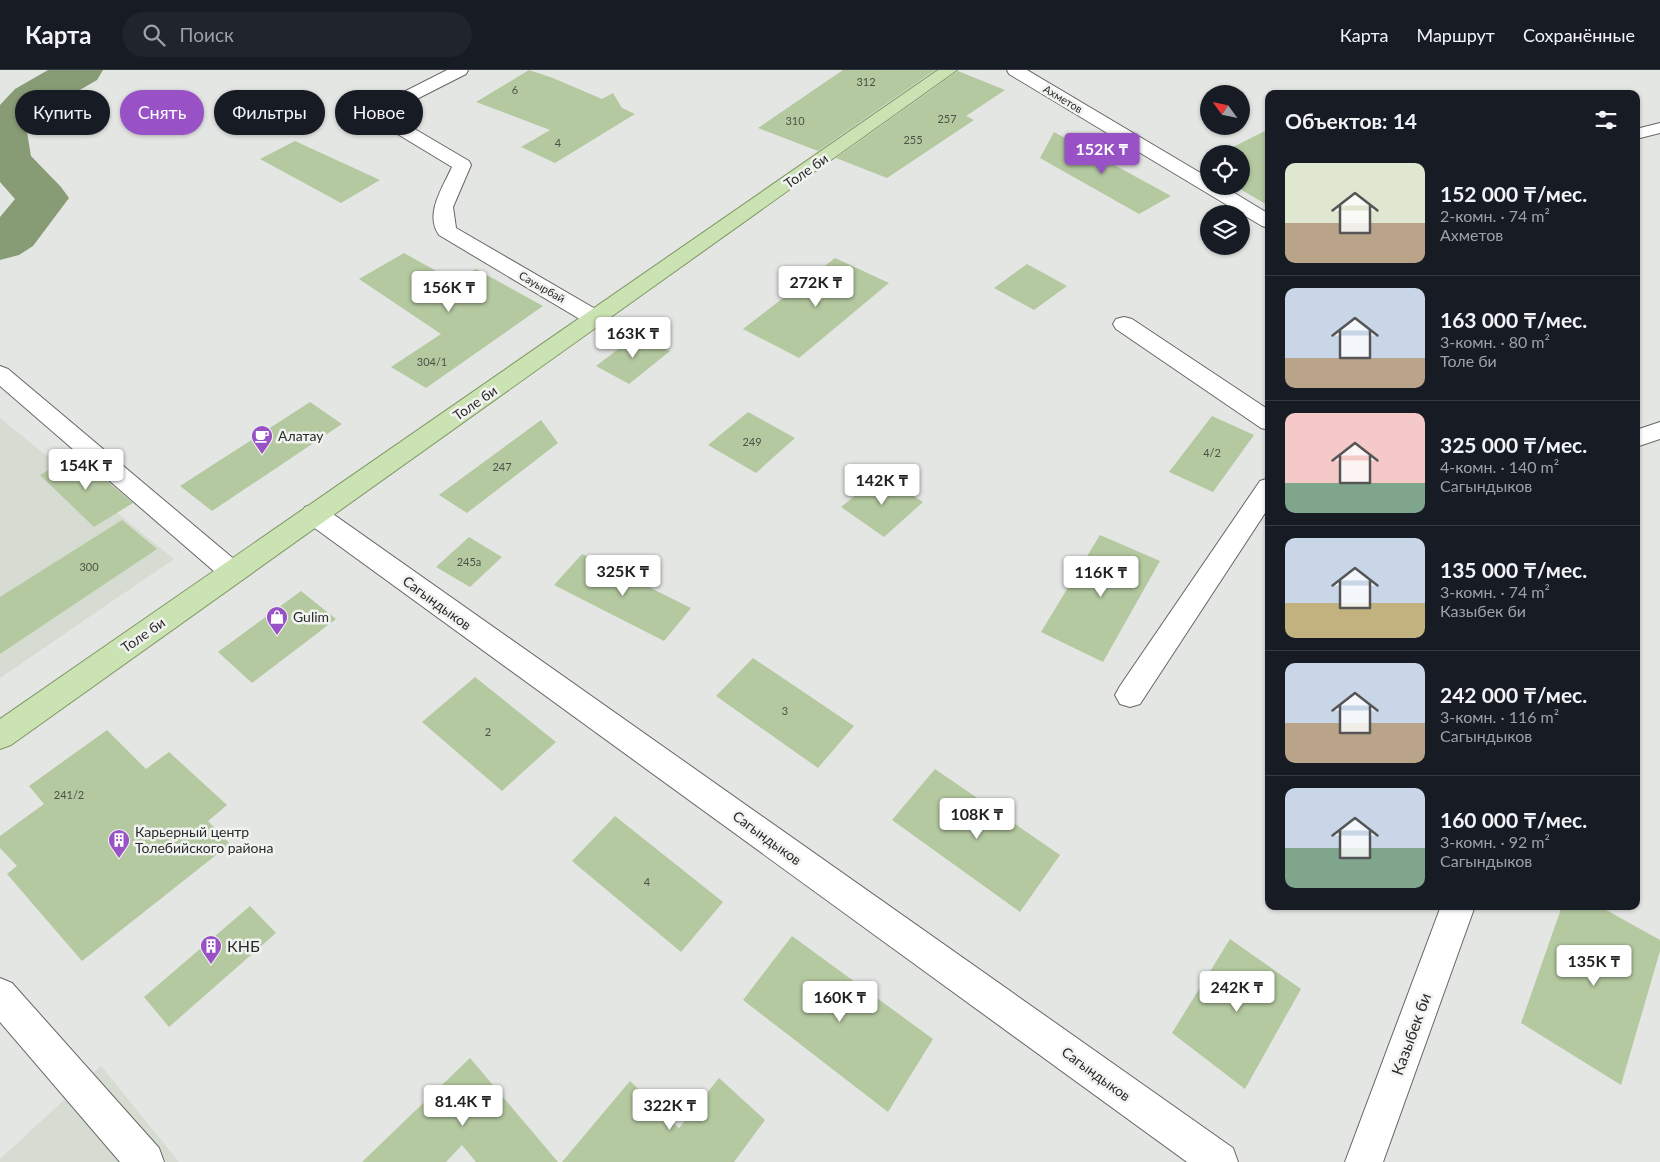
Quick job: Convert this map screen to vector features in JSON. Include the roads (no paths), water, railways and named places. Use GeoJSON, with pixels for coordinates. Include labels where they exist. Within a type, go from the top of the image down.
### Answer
{"type":"FeatureCollection","features":[{"type":"Feature","properties":{"kind":"main road","name":"Толе би"},"geometry":{"type":"LineString","coordinates":[[0,736],[949,70]]}},
{"type":"Feature","properties":{"kind":"street","name":"Сауырбай"},"geometry":{"type":"LineString","coordinates":[[460,70],[388,107],[387,120],[462,165],[443,207],[446,231],[596,319]]}},
{"type":"Feature","properties":{"kind":"street","name":"Ахметов"},"geometry":{"type":"LineString","coordinates":[[1015,70],[1265,219]]}},
{"type":"Feature","properties":{"kind":"street"},"geometry":{"type":"LineString","coordinates":[[1640,133],[1660,128]]}},
{"type":"Feature","properties":{"kind":"street"},"geometry":{"type":"LineString","coordinates":[[1124,324],[1265,419]]}},
{"type":"Feature","properties":{"kind":"street"},"geometry":{"type":"LineString","coordinates":[[0,374],[232,572]]}},
{"type":"Feature","properties":{"kind":"street"},"geometry":{"type":"LineString","coordinates":[[1640,438],[1660,430]]}},
{"type":"Feature","properties":{"kind":"street"},"geometry":{"type":"LineString","coordinates":[[1130,695],[1265,494]]}},
{"type":"Feature","properties":{"kind":"street","name":"Сагындыков"},"geometry":{"type":"LineString","coordinates":[[314,514],[1219,1162]]}},
{"type":"Feature","properties":{"kind":"street","name":"Казыбек би"},"geometry":{"type":"LineString","coordinates":[[1364,1162],[1457,910]]}},
{"type":"Feature","properties":{"kind":"street"},"geometry":{"type":"LineString","coordinates":[[0,995],[146,1162]]}},
{"type":"Feature","properties":{"kind":"waterway"},"geometry":{"type":"LineString","coordinates":[[0,244],[14,235],[43,198],[7,160],[3,130],[31,99],[81,70]]}},
{"type":"Feature","properties":{"kind":"place","name":"Алатау"},"geometry":{"type":"Point","coordinates":[262,455]}},
{"type":"Feature","properties":{"kind":"place","name":"Gulim"},"geometry":{"type":"Point","coordinates":[277,636]}},
{"type":"Feature","properties":{"kind":"place","name":"Карьерный центр Толебийского района"},"geometry":{"type":"Point","coordinates":[119,859]}},
{"type":"Feature","properties":{"kind":"place","name":"КНБ"},"geometry":{"type":"Point","coordinates":[211,965]}}]}
